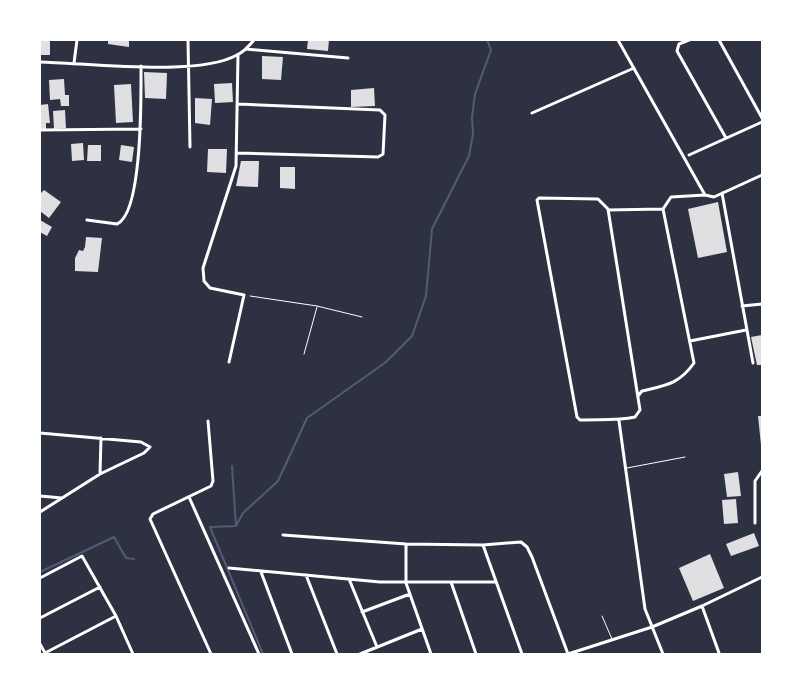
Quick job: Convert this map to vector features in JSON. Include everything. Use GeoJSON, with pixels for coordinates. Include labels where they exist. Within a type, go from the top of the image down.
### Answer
{"type":"FeatureCollection","features":[{"type":"Feature","properties":{"kind":"street"},"geometry":{"type":"LineString","coordinates":[[74,63],[77,40]]}},
{"type":"Feature","properties":{"kind":"street"},"geometry":{"type":"LineString","coordinates":[[188,40],[190,147]]}},
{"type":"Feature","properties":{"kind":"street"},"geometry":{"type":"LineString","coordinates":[[40,62],[190,67],[226,60],[238,55],[254,40]]}},
{"type":"Feature","properties":{"kind":"street"},"geometry":{"type":"LineString","coordinates":[[618,40],[705,195]]}},
{"type":"Feature","properties":{"kind":"street"},"geometry":{"type":"LineString","coordinates":[[689,40],[679,44],[676,51],[726,138]]}},
{"type":"Feature","properties":{"kind":"street"},"geometry":{"type":"LineString","coordinates":[[719,40],[762,118]]}},
{"type":"Feature","properties":{"kind":"street"},"geometry":{"type":"LineString","coordinates":[[246,49],[348,58]]}},
{"type":"Feature","properties":{"kind":"street"},"geometry":{"type":"LineString","coordinates":[[229,362],[244,295],[210,288],[202,275],[218,220],[233,180],[237,153],[238,55]]}},
{"type":"Feature","properties":{"kind":"street"},"geometry":{"type":"LineString","coordinates":[[87,220],[115,224],[123,221],[136,179],[141,129],[141,66]]}},
{"type":"Feature","properties":{"kind":"street"},"geometry":{"type":"LineString","coordinates":[[532,113],[634,68]]}},
{"type":"Feature","properties":{"kind":"street"},"geometry":{"type":"LineString","coordinates":[[237,153],[378,158],[383,154],[385,115],[380,110],[238,104]]}},
{"type":"Feature","properties":{"kind":"street"},"geometry":{"type":"LineString","coordinates":[[689,155],[762,122]]}},
{"type":"Feature","properties":{"kind":"street"},"geometry":{"type":"LineString","coordinates":[[40,130],[141,129]]}},
{"type":"Feature","properties":{"kind":"street"},"geometry":{"type":"LineString","coordinates":[[638,397],[642,391],[671,385],[686,375],[694,363],[663,209],[672,197],[705,195],[709,198],[762,175]]}},
{"type":"Feature","properties":{"kind":"street"},"geometry":{"type":"LineString","coordinates":[[722,193],[752,363]]}},
{"type":"Feature","properties":{"kind":"street"},"geometry":{"type":"LineString","coordinates":[[542,197],[598,199],[608,209],[638,397],[640,410],[638,415],[619,421],[603,419],[580,420],[577,417],[537,200],[542,197]]}},
{"type":"Feature","properties":{"kind":"street"},"geometry":{"type":"LineString","coordinates":[[608,209],[663,209]]}},
{"type":"Feature","properties":{"kind":"street"},"geometry":{"type":"LineString","coordinates":[[742,306],[762,304]]}},
{"type":"Feature","properties":{"kind":"street"},"geometry":{"type":"LineString","coordinates":[[690,342],[746,330]]}},
{"type":"Feature","properties":{"kind":"street"},"geometry":{"type":"LineString","coordinates":[[208,421],[213,481],[208,489],[153,514],[150,519],[211,654]]}},
{"type":"Feature","properties":{"kind":"street"},"geometry":{"type":"LineString","coordinates":[[619,421],[645,609],[663,654]]}},
{"type":"Feature","properties":{"kind":"street"},"geometry":{"type":"LineString","coordinates":[[40,433],[149,444],[149,449],[144,453],[100,474],[40,512]]}},
{"type":"Feature","properties":{"kind":"street"},"geometry":{"type":"LineString","coordinates":[[100,474],[101,438]]}},
{"type":"Feature","properties":{"kind":"street"},"geometry":{"type":"LineString","coordinates":[[755,523],[755,481],[762,471]]}},
{"type":"Feature","properties":{"kind":"street"},"geometry":{"type":"LineString","coordinates":[[40,496],[64,498]]}},
{"type":"Feature","properties":{"kind":"street"},"geometry":{"type":"LineString","coordinates":[[189,497],[259,654]]}},
{"type":"Feature","properties":{"kind":"street"},"geometry":{"type":"LineString","coordinates":[[283,535],[406,544],[483,546],[518,542],[527,547],[568,654],[652,627],[762,578]]}},
{"type":"Feature","properties":{"kind":"street"},"geometry":{"type":"LineString","coordinates":[[406,544],[406,583],[431,654]]}},
{"type":"Feature","properties":{"kind":"street"},"geometry":{"type":"LineString","coordinates":[[483,546],[522,654]]}},
{"type":"Feature","properties":{"kind":"street"},"geometry":{"type":"LineString","coordinates":[[40,578],[82,556],[116,616],[133,654]]}},
{"type":"Feature","properties":{"kind":"street"},"geometry":{"type":"LineString","coordinates":[[229,568],[406,583],[495,582]]}},
{"type":"Feature","properties":{"kind":"street"},"geometry":{"type":"LineString","coordinates":[[261,572],[292,654]]}},
{"type":"Feature","properties":{"kind":"street"},"geometry":{"type":"LineString","coordinates":[[306,575],[336,654]]}},
{"type":"Feature","properties":{"kind":"street"},"geometry":{"type":"LineString","coordinates":[[349,579],[377,647]]}},
{"type":"Feature","properties":{"kind":"street"},"geometry":{"type":"LineString","coordinates":[[450,582],[476,654]]}},
{"type":"Feature","properties":{"kind":"street"},"geometry":{"type":"LineString","coordinates":[[40,618],[100,587]]}},
{"type":"Feature","properties":{"kind":"street"},"geometry":{"type":"LineString","coordinates":[[362,612],[410,594]]}},
{"type":"Feature","properties":{"kind":"street"},"geometry":{"type":"LineString","coordinates":[[702,606],[719,653]]}},
{"type":"Feature","properties":{"kind":"street"},"geometry":{"type":"LineString","coordinates":[[40,644],[45,654],[116,616]]}},
{"type":"Feature","properties":{"kind":"street"},"geometry":{"type":"LineString","coordinates":[[360,654],[422,629]]}},
{"type":"Feature","properties":{"kind":"lane"},"geometry":{"type":"LineString","coordinates":[[626,468],[685,457]]}},
{"type":"Feature","properties":{"kind":"lane"},"geometry":{"type":"LineString","coordinates":[[602,616],[612,640]]}},
{"type":"Feature","properties":{"kind":"path"},"geometry":{"type":"LineString","coordinates":[[244,295],[317,306],[362,317]]}},
{"type":"Feature","properties":{"kind":"path"},"geometry":{"type":"LineString","coordinates":[[304,354],[317,306]]}},
{"type":"Feature","properties":{"kind":"building"},"geometry":{"type":"Polygon","coordinates":[[[40,40],[50,40],[50,55],[40,55],[40,40]]]}},
{"type":"Feature","properties":{"kind":"building"},"geometry":{"type":"Polygon","coordinates":[[[108,40],[129,40],[129,47],[108,44],[108,40]]]}},
{"type":"Feature","properties":{"kind":"building"},"geometry":{"type":"Polygon","coordinates":[[[308,40],[329,40],[328,51],[307,49],[308,40]]]}},
{"type":"Feature","properties":{"kind":"building"},"geometry":{"type":"Polygon","coordinates":[[[262,56],[283,57],[281,80],[262,79],[262,56]]]}},
{"type":"Feature","properties":{"kind":"building"},"geometry":{"type":"Polygon","coordinates":[[[144,72],[167,73],[166,99],[145,98],[144,72]]]}},
{"type":"Feature","properties":{"kind":"building"},"geometry":{"type":"Polygon","coordinates":[[[64,79],[65,95],[69,95],[69,106],[61,106],[60,99],[50,100],[49,80],[64,79]]]}},
{"type":"Feature","properties":{"kind":"building"},"geometry":{"type":"Polygon","coordinates":[[[232,83],[233,102],[215,103],[214,84],[232,83]]]}},
{"type":"Feature","properties":{"kind":"building"},"geometry":{"type":"Polygon","coordinates":[[[131,84],[133,122],[116,123],[114,85],[131,84]]]}},
{"type":"Feature","properties":{"kind":"building"},"geometry":{"type":"Polygon","coordinates":[[[374,88],[375,106],[351,107],[351,90],[374,88]]]}},
{"type":"Feature","properties":{"kind":"building"},"geometry":{"type":"Polygon","coordinates":[[[195,98],[212,99],[210,125],[195,123],[195,98]]]}},
{"type":"Feature","properties":{"kind":"building"},"geometry":{"type":"Polygon","coordinates":[[[48,104],[50,123],[46,123],[46,129],[40,129],[40,105],[48,104]]]}},
{"type":"Feature","properties":{"kind":"building"},"geometry":{"type":"Polygon","coordinates":[[[65,110],[66,128],[54,129],[53,111],[65,110]]]}},
{"type":"Feature","properties":{"kind":"building"},"geometry":{"type":"Polygon","coordinates":[[[83,143],[84,160],[72,161],[71,144],[83,143]]]}},
{"type":"Feature","properties":{"kind":"building"},"geometry":{"type":"Polygon","coordinates":[[[88,145],[101,145],[101,161],[87,161],[88,145]]]}},
{"type":"Feature","properties":{"kind":"building"},"geometry":{"type":"Polygon","coordinates":[[[121,145],[134,147],[132,162],[119,160],[121,145]]]}},
{"type":"Feature","properties":{"kind":"building"},"geometry":{"type":"Polygon","coordinates":[[[208,149],[227,149],[226,173],[207,172],[208,149]]]}},
{"type":"Feature","properties":{"kind":"building"},"geometry":{"type":"Polygon","coordinates":[[[241,161],[259,161],[258,187],[236,186],[241,161]]]}},
{"type":"Feature","properties":{"kind":"building"},"geometry":{"type":"Polygon","coordinates":[[[280,167],[295,167],[295,189],[280,188],[280,167]]]}},
{"type":"Feature","properties":{"kind":"building"},"geometry":{"type":"Polygon","coordinates":[[[44,190],[61,202],[49,218],[40,211],[40,194],[44,190]]]}},
{"type":"Feature","properties":{"kind":"building"},"geometry":{"type":"Polygon","coordinates":[[[718,202],[727,252],[698,258],[688,209],[718,202]]]}},
{"type":"Feature","properties":{"kind":"building"},"geometry":{"type":"Polygon","coordinates":[[[40,220],[52,227],[47,236],[40,232],[40,220]]]}},
{"type":"Feature","properties":{"kind":"building"},"geometry":{"type":"Polygon","coordinates":[[[86,237],[102,238],[98,272],[75,271],[75,258],[79,250],[83,251],[86,237]]]}},
{"type":"Feature","properties":{"kind":"building"},"geometry":{"type":"Polygon","coordinates":[[[762,335],[762,365],[757,365],[751,337],[762,335]]]}},
{"type":"Feature","properties":{"kind":"building"},"geometry":{"type":"Polygon","coordinates":[[[758,416],[762,416],[762,445],[761,445],[758,416]]]}},
{"type":"Feature","properties":{"kind":"building"},"geometry":{"type":"Polygon","coordinates":[[[738,472],[741,496],[727,497],[724,474],[738,472]]]}},
{"type":"Feature","properties":{"kind":"building"},"geometry":{"type":"Polygon","coordinates":[[[736,499],[738,523],[724,524],[722,500],[736,499]]]}},
{"type":"Feature","properties":{"kind":"building"},"geometry":{"type":"Polygon","coordinates":[[[754,533],[759,546],[731,556],[726,544],[754,533]]]}},
{"type":"Feature","properties":{"kind":"building"},"geometry":{"type":"Polygon","coordinates":[[[710,554],[724,588],[693,601],[679,568],[710,554]]]}},
{"type":"Feature","properties":{"kind":"waterway"},"geometry":{"type":"LineString","coordinates":[[263,654],[210,527],[236,526],[243,513],[278,481],[307,418],[386,362],[412,336],[426,296],[432,229],[469,156],[473,134],[472,117],[475,94],[491,50],[487,40]]}},
{"type":"Feature","properties":{"kind":"waterway"},"geometry":{"type":"LineString","coordinates":[[232,466],[236,526]]}},
{"type":"Feature","properties":{"kind":"waterway"},"geometry":{"type":"LineString","coordinates":[[40,572],[114,537],[126,558],[134,559]]}}]}
